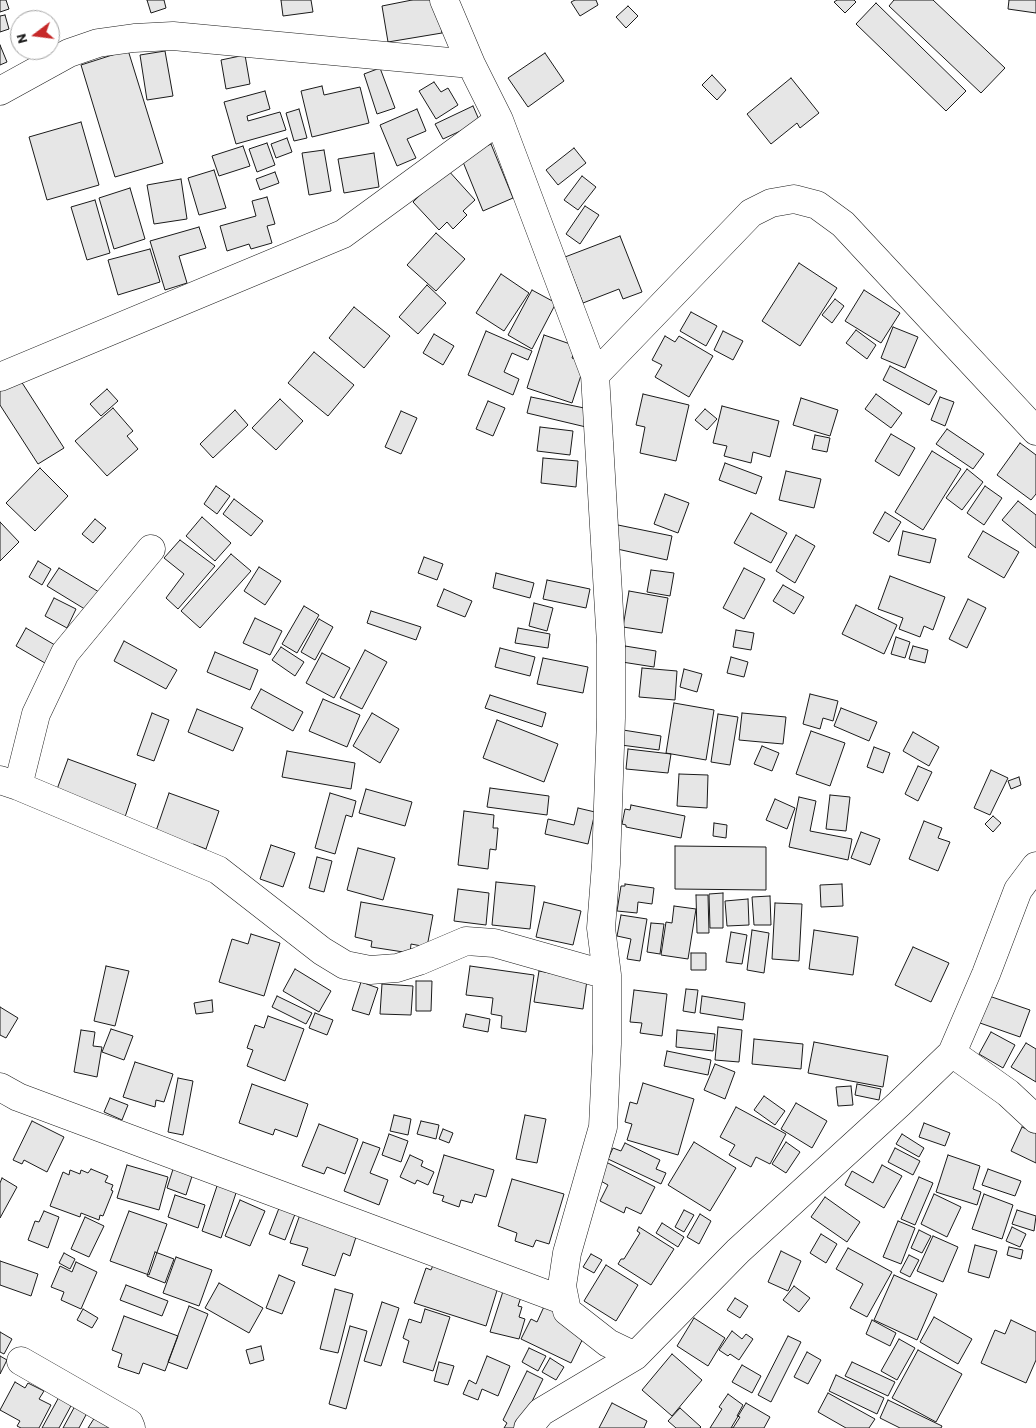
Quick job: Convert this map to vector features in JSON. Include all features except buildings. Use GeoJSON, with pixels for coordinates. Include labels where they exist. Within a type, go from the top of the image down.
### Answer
{"type":"FeatureCollection","features":[{"type":"Feature","properties":{"kind":"street"},"geometry":{"type":"LineString","coordinates":[[444,0],[471,64],[499,120],[595,375],[611,644],[611,718],[606,864],[600,928],[607,975],[607,1044],[603,1127],[567,1253],[563,1276],[564,1301],[567,1311],[574,1317],[608,1343],[635,1356]]}},
{"type":"Feature","properties":{"kind":"street"},"geometry":{"type":"LineString","coordinates":[[0,91],[69,53],[98,43],[163,36],[471,64]]}},
{"type":"Feature","properties":{"kind":"street"},"geometry":{"type":"LineString","coordinates":[[0,377],[343,234],[499,120]]}},
{"type":"Feature","properties":{"kind":"street"},"geometry":{"type":"LineString","coordinates":[[595,375],[751,213],[771,203],[794,199],[817,205],[843,224],[1036,431]]}},
{"type":"Feature","properties":{"kind":"street"},"geometry":{"type":"LineString","coordinates":[[152,549],[65,653],[36,714],[9,783],[218,870],[322,951],[345,965],[370,970],[397,968],[466,942],[494,943],[607,975]]}},
{"type":"Feature","properties":{"kind":"street"},"geometry":{"type":"LineString","coordinates":[[528,1428],[541,1412],[635,1356],[738,1251],[952,1053],[986,974],[1018,890],[1036,866]]}},
{"type":"Feature","properties":{"kind":"street"},"geometry":{"type":"LineString","coordinates":[[952,1053],[1008,1093],[1036,1119]]}},
{"type":"Feature","properties":{"kind":"street"},"geometry":{"type":"LineString","coordinates":[[0,1087],[18,1097],[564,1301]]}},
{"type":"Feature","properties":{"kind":"street"},"geometry":{"type":"LineString","coordinates":[[21,1361],[129,1423],[131,1428]]}}]}
